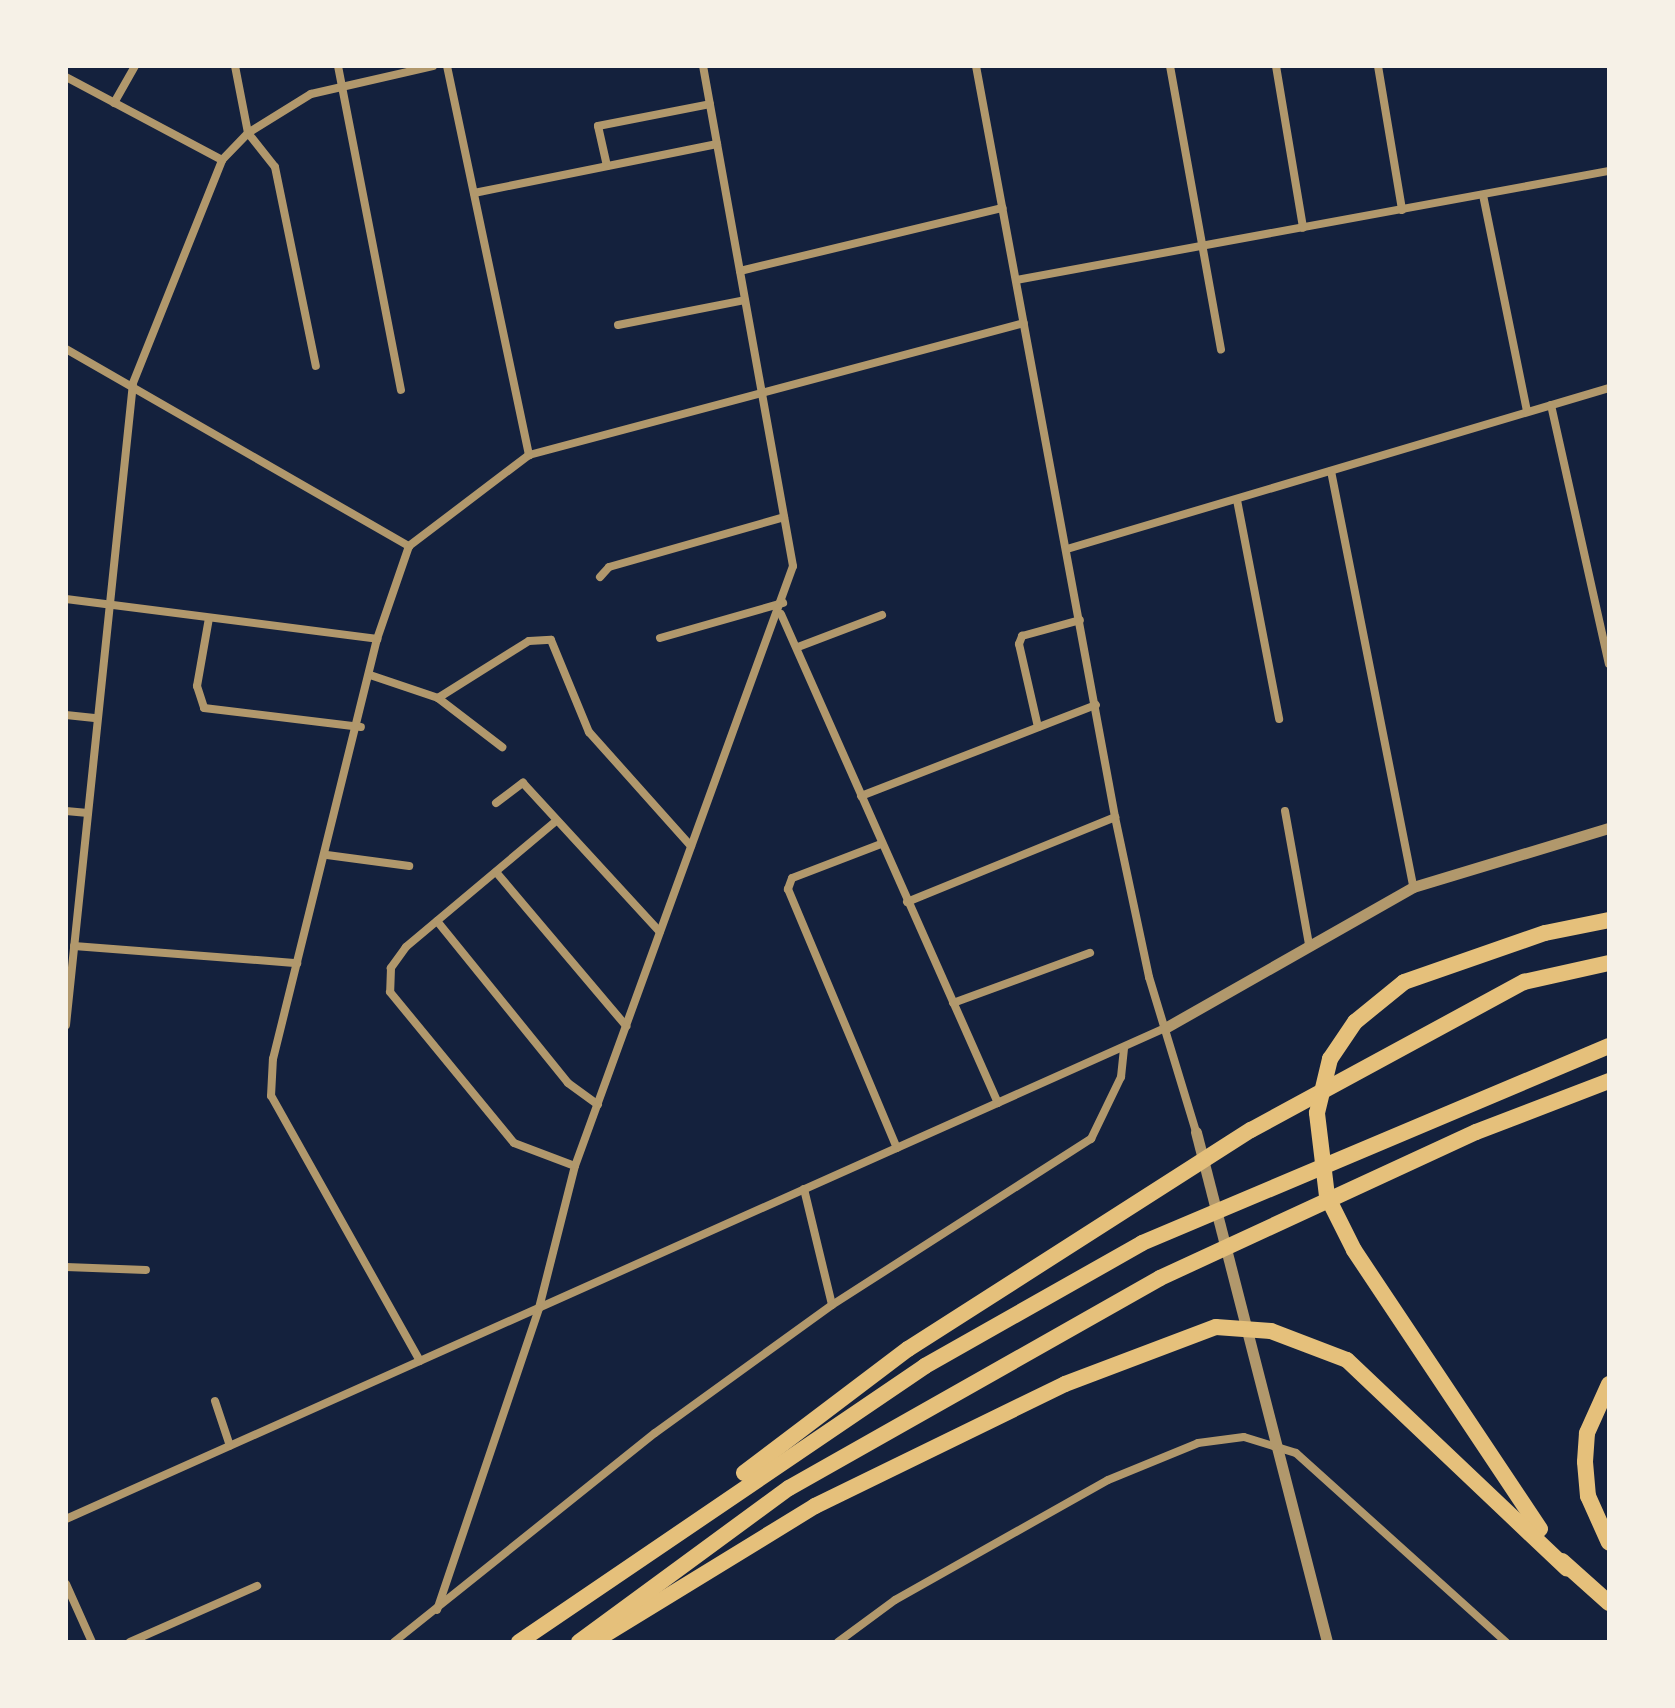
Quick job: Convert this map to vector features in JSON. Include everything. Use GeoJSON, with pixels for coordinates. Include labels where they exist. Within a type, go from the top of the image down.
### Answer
{"type":"FeatureCollection","features":[{"type":"Feature","properties":{"kind":"highway"},"geometry":{"type":"LineString","coordinates":[[1567,1569],[1354,1250],[1317,1156],[1320,1084],[1355,1022],[1404,982],[1545,933],[1609,920]]}},
{"type":"Feature","properties":{"kind":"highway"},"geometry":{"type":"LineString","coordinates":[[519,1642],[908,1349],[1251,1130],[1524,982],[1609,963]]}},
{"type":"Feature","properties":{"kind":"highway"},"geometry":{"type":"LineString","coordinates":[[615,1571],[925,1366],[1142,1243],[1609,1046]]}},
{"type":"Feature","properties":{"kind":"highway"},"geometry":{"type":"LineString","coordinates":[[579,1642],[789,1488],[1146,1285],[1476,1132],[1609,1081]]}},
{"type":"Feature","properties":{"kind":"highway"},"geometry":{"type":"LineString","coordinates":[[592,1642],[815,1506],[1065,1384],[1216,1327],[1271,1331],[1347,1360],[1567,1569],[1609,1603]]}},
{"type":"Feature","properties":{"kind":"highway"},"geometry":{"type":"LineString","coordinates":[[1606,1385],[1585,1462],[1588,1496],[1609,1543]]}},
{"type":"Feature","properties":{"kind":"street"},"geometry":{"type":"LineString","coordinates":[[114,103],[135,66]]}},
{"type":"Feature","properties":{"kind":"street"},"geometry":{"type":"LineString","coordinates":[[235,66],[248,133],[275,167],[316,366]]}},
{"type":"Feature","properties":{"kind":"street"},"geometry":{"type":"LineString","coordinates":[[338,66],[401,390]]}},
{"type":"Feature","properties":{"kind":"street"},"geometry":{"type":"LineString","coordinates":[[66,1025],[133,383],[222,160],[248,133],[311,94],[433,66]]}},
{"type":"Feature","properties":{"kind":"street"},"geometry":{"type":"LineString","coordinates":[[447,66],[529,455]]}},
{"type":"Feature","properties":{"kind":"street"},"geometry":{"type":"LineString","coordinates":[[437,1610],[539,1308],[575,1166],[691,846],[781,613],[793,566],[703,66]]}},
{"type":"Feature","properties":{"kind":"street"},"geometry":{"type":"LineString","coordinates":[[976,66],[1115,817],[1165,1028],[1196,1132],[1327,1642]]}},
{"type":"Feature","properties":{"kind":"street"},"geometry":{"type":"LineString","coordinates":[[1170,66],[1221,349]]}},
{"type":"Feature","properties":{"kind":"street"},"geometry":{"type":"LineString","coordinates":[[1276,66],[1303,228]]}},
{"type":"Feature","properties":{"kind":"street"},"geometry":{"type":"LineString","coordinates":[[1378,66],[1402,210]]}},
{"type":"Feature","properties":{"kind":"street"},"geometry":{"type":"LineString","coordinates":[[66,77],[222,160]]}},
{"type":"Feature","properties":{"kind":"street"},"geometry":{"type":"LineString","coordinates":[[607,166],[598,126],[710,104]]}},
{"type":"Feature","properties":{"kind":"street"},"geometry":{"type":"LineString","coordinates":[[474,193],[717,144]]}},
{"type":"Feature","properties":{"kind":"street"},"geometry":{"type":"LineString","coordinates":[[1016,280],[1609,171]]}},
{"type":"Feature","properties":{"kind":"street"},"geometry":{"type":"LineString","coordinates":[[1483,195],[1527,412]]}},
{"type":"Feature","properties":{"kind":"street"},"geometry":{"type":"LineString","coordinates":[[740,271],[1003,208]]}},
{"type":"Feature","properties":{"kind":"street"},"geometry":{"type":"LineString","coordinates":[[618,325],[745,300]]}},
{"type":"Feature","properties":{"kind":"street"},"geometry":{"type":"LineString","coordinates":[[420,1361],[271,1096],[273,1059],[361,727],[377,639],[409,546],[529,455],[1024,323]]}},
{"type":"Feature","properties":{"kind":"street"},"geometry":{"type":"LineString","coordinates":[[66,349],[133,383],[409,546]]}},
{"type":"Feature","properties":{"kind":"street"},"geometry":{"type":"LineString","coordinates":[[1067,549],[1609,388]]}},
{"type":"Feature","properties":{"kind":"street"},"geometry":{"type":"LineString","coordinates":[[1551,405],[1609,664]]}},
{"type":"Feature","properties":{"kind":"street"},"geometry":{"type":"LineString","coordinates":[[1331,471],[1413,887]]}},
{"type":"Feature","properties":{"kind":"street"},"geometry":{"type":"LineString","coordinates":[[1237,500],[1279,719]]}},
{"type":"Feature","properties":{"kind":"street"},"geometry":{"type":"LineString","coordinates":[[600,577],[609,567],[784,517]]}},
{"type":"Feature","properties":{"kind":"street"},"geometry":{"type":"LineString","coordinates":[[66,599],[377,639]]}},
{"type":"Feature","properties":{"kind":"street"},"geometry":{"type":"LineString","coordinates":[[660,638],[783,603]]}},
{"type":"Feature","properties":{"kind":"street"},"geometry":{"type":"LineString","coordinates":[[781,613],[998,1103]]}},
{"type":"Feature","properties":{"kind":"street"},"geometry":{"type":"LineString","coordinates":[[798,647],[882,615]]}},
{"type":"Feature","properties":{"kind":"street"},"geometry":{"type":"LineString","coordinates":[[209,618],[197,686],[204,708],[361,727]]}},
{"type":"Feature","properties":{"kind":"street"},"geometry":{"type":"LineString","coordinates":[[1038,727],[1019,644],[1022,636],[1080,620]]}},
{"type":"Feature","properties":{"kind":"street"},"geometry":{"type":"LineString","coordinates":[[438,698],[529,641],[551,640],[589,732],[691,846]]}},
{"type":"Feature","properties":{"kind":"street"},"geometry":{"type":"LineString","coordinates":[[370,675],[438,698],[502,747]]}},
{"type":"Feature","properties":{"kind":"street"},"geometry":{"type":"LineString","coordinates":[[861,796],[1096,705]]}},
{"type":"Feature","properties":{"kind":"street"},"geometry":{"type":"LineString","coordinates":[[66,715],[97,718]]}},
{"type":"Feature","properties":{"kind":"street"},"geometry":{"type":"LineString","coordinates":[[496,803],[523,783],[660,932]]}},
{"type":"Feature","properties":{"kind":"street"},"geometry":{"type":"LineString","coordinates":[[66,811],[88,813]]}},
{"type":"Feature","properties":{"kind":"street"},"geometry":{"type":"LineString","coordinates":[[1285,811],[1309,945]]}},
{"type":"Feature","properties":{"kind":"street"},"geometry":{"type":"LineString","coordinates":[[907,902],[1115,817]]}},
{"type":"Feature","properties":{"kind":"street"},"geometry":{"type":"LineString","coordinates":[[556,821],[437,921],[391,968],[397,1007],[514,1143],[575,1166]]}},
{"type":"Feature","properties":{"kind":"street"},"geometry":{"type":"LineString","coordinates":[[66,1519],[1165,1028],[1413,887],[1609,828]]}},
{"type":"Feature","properties":{"kind":"street"},"geometry":{"type":"LineString","coordinates":[[881,844],[792,878],[788,889],[897,1148]]}},
{"type":"Feature","properties":{"kind":"street"},"geometry":{"type":"LineString","coordinates":[[327,855],[409,866]]}},
{"type":"Feature","properties":{"kind":"street"},"geometry":{"type":"LineString","coordinates":[[496,872],[626,1026]]}},
{"type":"Feature","properties":{"kind":"street"},"geometry":{"type":"LineString","coordinates":[[66,906],[78,907]]}},
{"type":"Feature","properties":{"kind":"street"},"geometry":{"type":"LineString","coordinates":[[437,921],[568,1083],[598,1105]]}},
{"type":"Feature","properties":{"kind":"street"},"geometry":{"type":"LineString","coordinates":[[74,946],[297,963]]}},
{"type":"Feature","properties":{"kind":"street"},"geometry":{"type":"LineString","coordinates":[[953,1003],[1090,953]]}},
{"type":"Feature","properties":{"kind":"street"},"geometry":{"type":"LineString","coordinates":[[394,1642],[655,1433],[832,1305],[1091,1139],[1121,1077],[1124,1047]]}},
{"type":"Feature","properties":{"kind":"street"},"geometry":{"type":"LineString","coordinates":[[804,1189],[832,1305]]}},
{"type":"Feature","properties":{"kind":"street"},"geometry":{"type":"LineString","coordinates":[[66,1267],[146,1270]]}},
{"type":"Feature","properties":{"kind":"street"},"geometry":{"type":"LineString","coordinates":[[215,1401],[230,1446]]}},
{"type":"Feature","properties":{"kind":"street"},"geometry":{"type":"LineString","coordinates":[[838,1642],[895,1600],[1108,1480],[1198,1443],[1275,1441],[1329,1481],[1506,1642]]}},
{"type":"Feature","properties":{"kind":"street"},"geometry":{"type":"LineString","coordinates":[[66,1584],[92,1642]]}},
{"type":"Feature","properties":{"kind":"street"},"geometry":{"type":"LineString","coordinates":[[130,1642],[257,1586]]}}]}
